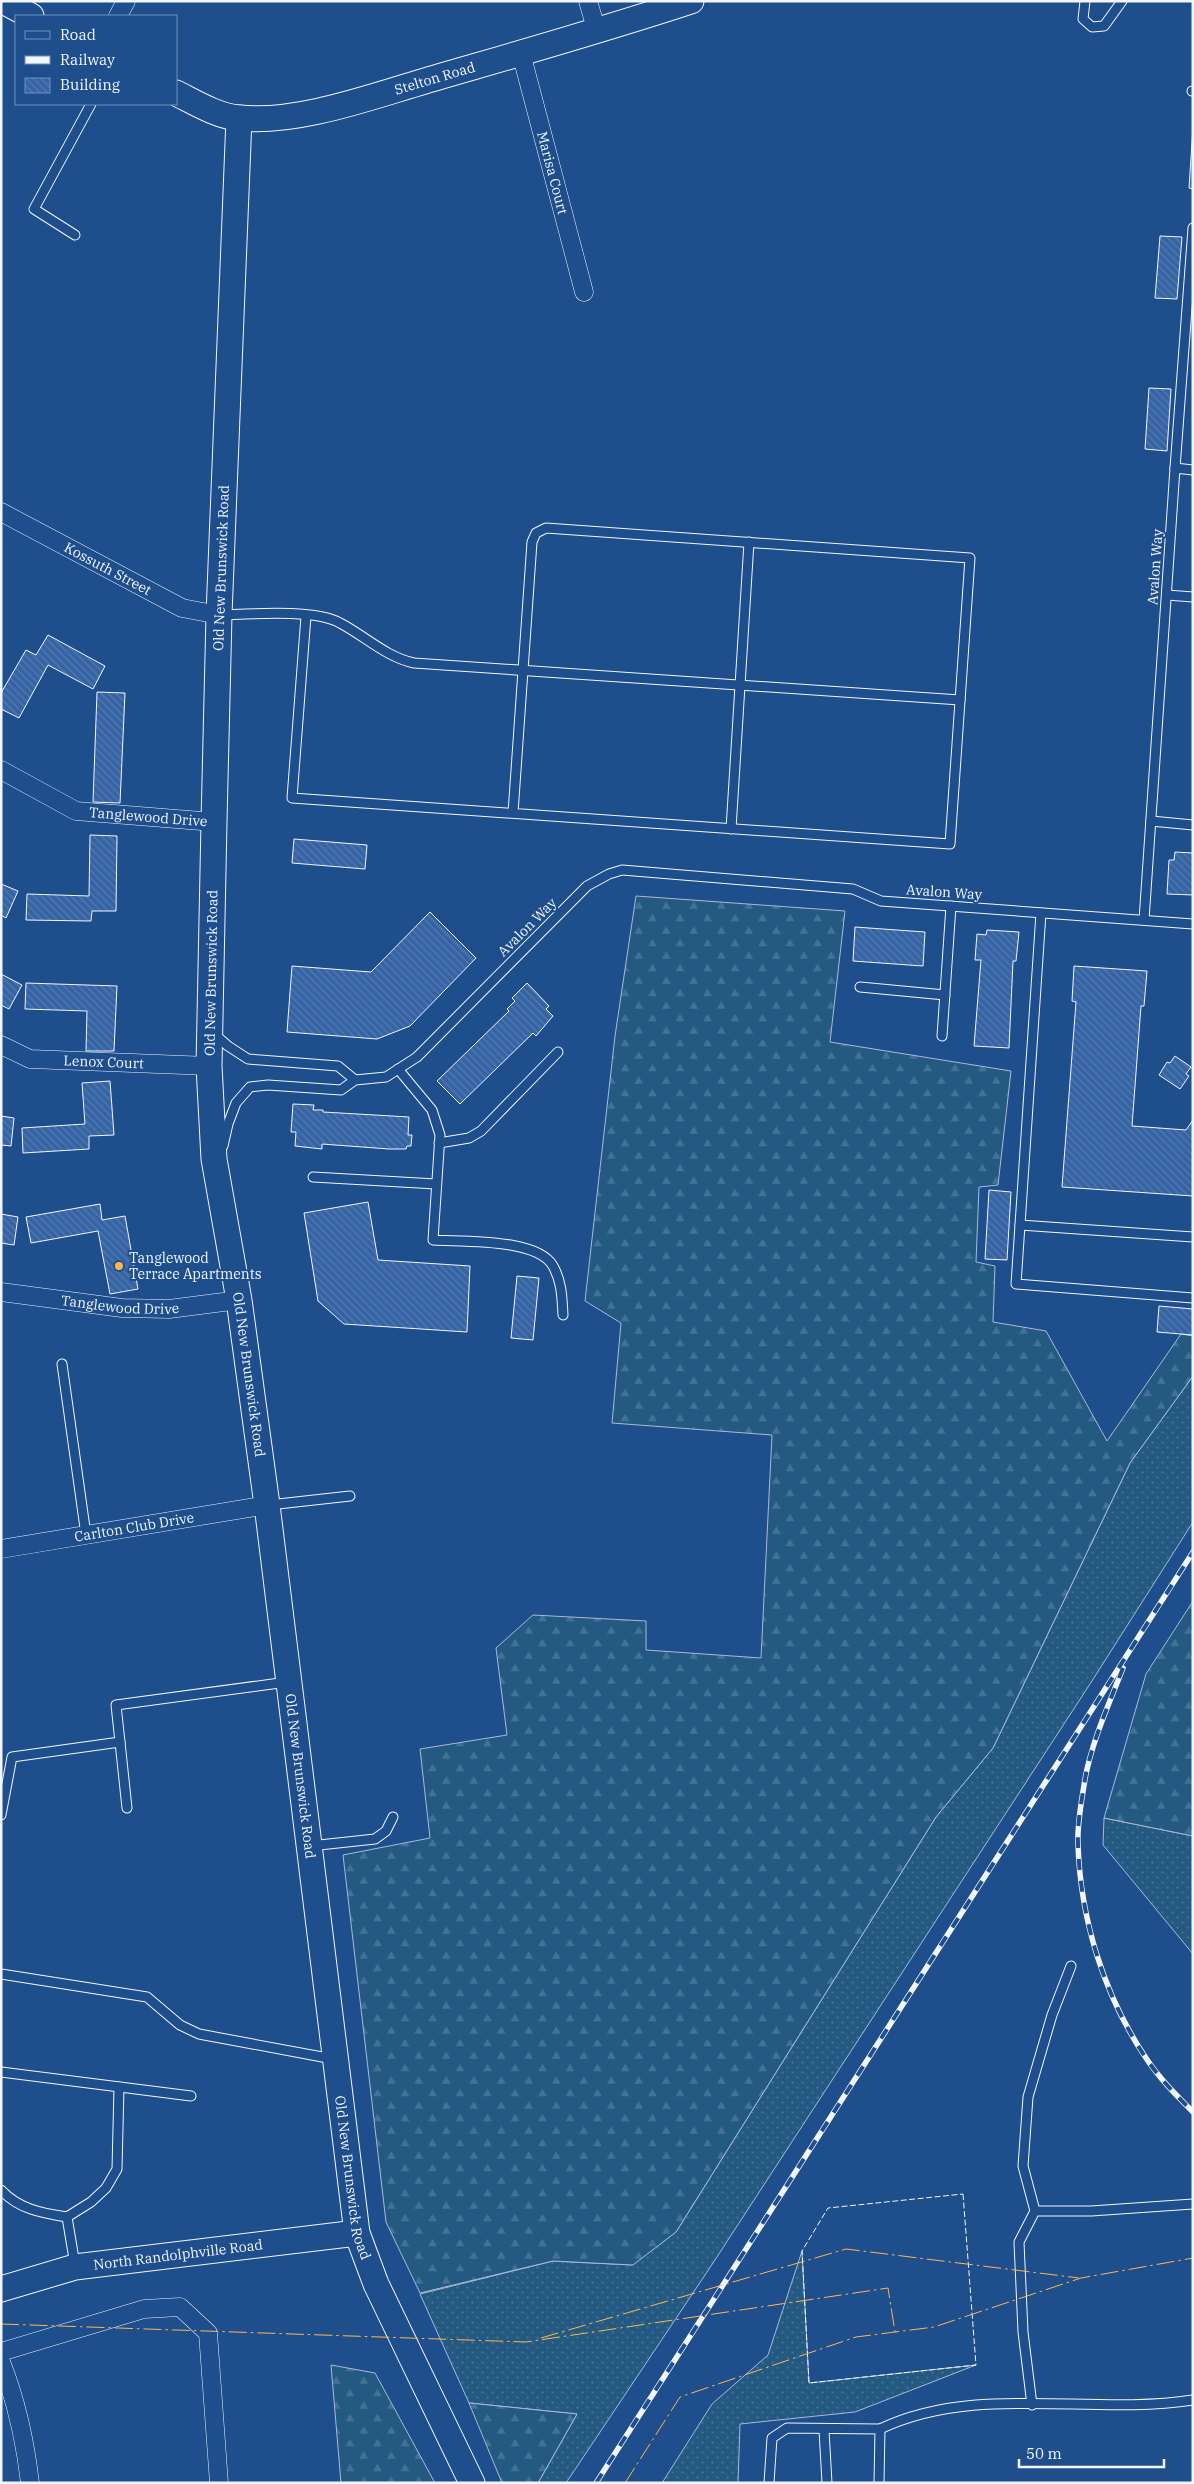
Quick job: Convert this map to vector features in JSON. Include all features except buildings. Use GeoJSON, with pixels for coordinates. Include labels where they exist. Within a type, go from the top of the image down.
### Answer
{"type":"FeatureCollection","features":[{"type":"Feature","properties":{"kind":"main road","name":"Stelton Road"},"geometry":{"type":"LineString","coordinates":[[178,94],[219,114],[239,118],[273,118],[339,106],[597,32],[690,1]]}},
{"type":"Feature","properties":{"kind":"main road","name":"Old New Brunswick Road"},"geometry":{"type":"LineString","coordinates":[[239,118],[219,615],[214,822],[209,1066],[214,1159],[239,1300],[267,1506],[357,2233],[376,2284],[472,2483]]}},
{"type":"Feature","properties":{"kind":"main road","name":"North Randolphville Road"},"geometry":{"type":"LineString","coordinates":[[1,2289],[75,2267],[357,2233]]}},
{"type":"Feature","properties":{"kind":"street"},"geometry":{"type":"LineString","coordinates":[[119,15],[126,1]]}},
{"type":"Feature","properties":{"kind":"street"},"geometry":{"type":"LineString","coordinates":[[588,1],[597,32]]}},
{"type":"Feature","properties":{"kind":"street","name":"Marisa Court"},"geometry":{"type":"LineString","coordinates":[[521,53],[584,292]]}},
{"type":"Feature","properties":{"kind":"street","name":"Kossuth Street"},"geometry":{"type":"LineString","coordinates":[[1,512],[182,608],[219,615]]}},
{"type":"Feature","properties":{"kind":"street","name":"Tanglewood Drive"},"geometry":{"type":"LineString","coordinates":[[1,770],[76,811],[214,822]]}},
{"type":"Feature","properties":{"kind":"street","name":"Lenox Court"},"geometry":{"type":"LineString","coordinates":[[1,1045],[30,1059],[209,1066]]}},
{"type":"Feature","properties":{"kind":"street","name":"Tanglewood Drive"},"geometry":{"type":"LineString","coordinates":[[1,1292],[132,1308],[169,1309],[239,1300]]}},
{"type":"Feature","properties":{"kind":"street","name":"Carlton Club Drive"},"geometry":{"type":"LineString","coordinates":[[1,1549],[267,1506]]}},
{"type":"Feature","properties":{"kind":"street"},"geometry":{"type":"LineString","coordinates":[[1,2352],[144,2309],[180,2307],[208,2333],[220,2483]]}},
{"type":"Feature","properties":{"kind":"street"},"geometry":{"type":"LineString","coordinates":[[1,2362],[13,2392],[24,2434],[30,2483]]}},
{"type":"Feature","properties":{"kind":"lane"},"geometry":{"type":"LineString","coordinates":[[1085,1],[1083,19],[1092,27],[1104,26],[1122,1]]}},
{"type":"Feature","properties":{"kind":"lane"},"geometry":{"type":"LineString","coordinates":[[76,235],[34,209],[90,105]]}},
{"type":"Feature","properties":{"kind":"lane","name":"Avalon Way"},"geometry":{"type":"LineString","coordinates":[[218,1177],[228,1124],[236,1102],[250,1087],[268,1085],[341,1090],[355,1080],[386,1076],[398,1069],[417,1057],[587,886],[609,874],[622,870],[853,889],[881,901],[1144,920],[1193,228]]}},
{"type":"Feature","properties":{"kind":"lane"},"geometry":{"type":"LineString","coordinates":[[1175,468],[1193,470]]}},
{"type":"Feature","properties":{"kind":"lane"},"geometry":{"type":"LineString","coordinates":[[306,616],[292,798],[950,844],[970,558],[546,528],[536,533],[532,542],[513,813]]}},
{"type":"Feature","properties":{"kind":"lane"},"geometry":{"type":"LineString","coordinates":[[731,829],[749,542]]}},
{"type":"Feature","properties":{"kind":"lane"},"geometry":{"type":"LineString","coordinates":[[1166,595],[1193,597]]}},
{"type":"Feature","properties":{"kind":"lane"},"geometry":{"type":"LineString","coordinates":[[219,615],[306,616],[338,622],[403,661],[523,671],[960,700]]}},
{"type":"Feature","properties":{"kind":"lane"},"geometry":{"type":"LineString","coordinates":[[1151,821],[1193,824]]}},
{"type":"Feature","properties":{"kind":"lane"},"geometry":{"type":"LineString","coordinates":[[942,1036],[950,906]]}},
{"type":"Feature","properties":{"kind":"lane"},"geometry":{"type":"LineString","coordinates":[[1041,913],[1016,1284],[1193,1298]]}},
{"type":"Feature","properties":{"kind":"lane"},"geometry":{"type":"LineString","coordinates":[[1144,920],[1193,924]]}},
{"type":"Feature","properties":{"kind":"lane"},"geometry":{"type":"LineString","coordinates":[[860,987],[945,995]]}},
{"type":"Feature","properties":{"kind":"lane"},"geometry":{"type":"LineString","coordinates":[[210,1030],[228,1046],[248,1059],[338,1066],[355,1080]]}},
{"type":"Feature","properties":{"kind":"lane"},"geometry":{"type":"LineString","coordinates":[[439,1143],[468,1138],[481,1131],[558,1052]]}},
{"type":"Feature","properties":{"kind":"lane"},"geometry":{"type":"LineString","coordinates":[[398,1069],[432,1110],[440,1135],[432,1240],[510,1245],[534,1251],[544,1257],[552,1266],[562,1288],[563,1315]]}},
{"type":"Feature","properties":{"kind":"lane"},"geometry":{"type":"LineString","coordinates":[[313,1176],[436,1184]]}},
{"type":"Feature","properties":{"kind":"lane"},"geometry":{"type":"LineString","coordinates":[[1020,1225],[1193,1237]]}},
{"type":"Feature","properties":{"kind":"lane"},"geometry":{"type":"LineString","coordinates":[[62,1364],[86,1536]]}},
{"type":"Feature","properties":{"kind":"lane"},"geometry":{"type":"LineString","coordinates":[[267,1506],[350,1496]]}},
{"type":"Feature","properties":{"kind":"lane"},"geometry":{"type":"LineString","coordinates":[[127,1808],[116,1705],[288,1682]]}},
{"type":"Feature","properties":{"kind":"lane"},"geometry":{"type":"LineString","coordinates":[[1,1815],[12,1757],[120,1742]]}},
{"type":"Feature","properties":{"kind":"lane"},"geometry":{"type":"LineString","coordinates":[[309,1846],[375,1839],[386,1831],[393,1817]]}},
{"type":"Feature","properties":{"kind":"lane"},"geometry":{"type":"LineString","coordinates":[[1032,2405],[1023,2332],[1019,2242],[1035,2211],[1023,2166],[1028,2097],[1052,2015],[1071,1966]]}},
{"type":"Feature","properties":{"kind":"lane"},"geometry":{"type":"LineString","coordinates":[[1,1974],[147,1997],[180,2025],[198,2034],[335,2059]]}},
{"type":"Feature","properties":{"kind":"lane"},"geometry":{"type":"LineString","coordinates":[[1,2072],[191,2096]]}},
{"type":"Feature","properties":{"kind":"lane"},"geometry":{"type":"LineString","coordinates":[[1,2190],[11,2200],[38,2213],[67,2217],[91,2202],[106,2188],[117,2169],[119,2087]]}},
{"type":"Feature","properties":{"kind":"lane"},"geometry":{"type":"LineString","coordinates":[[1035,2211],[1091,2211],[1193,2204]]}},
{"type":"Feature","properties":{"kind":"lane"},"geometry":{"type":"LineString","coordinates":[[67,2217],[75,2267]]}},
{"type":"Feature","properties":{"kind":"lane"},"geometry":{"type":"LineString","coordinates":[[769,2483],[772,2438],[787,2428],[824,2430],[880,2429],[901,2419],[943,2408],[1032,2405],[1157,2405],[1193,2400]]}},
{"type":"Feature","properties":{"kind":"lane"},"geometry":{"type":"LineString","coordinates":[[879,2483],[880,2429]]}},
{"type":"Feature","properties":{"kind":"lane"},"geometry":{"type":"LineString","coordinates":[[824,2430],[826,2483]]}},
{"type":"Feature","properties":{"kind":"green space"},"geometry":{"type":"Polygon","coordinates":[[[636,896],[845,911],[830,1042],[1011,1071],[998,1185],[979,1187],[976,1262],[995,1266],[993,1322],[1046,1331],[1107,1441],[1181,1334],[1193,1336],[1193,1376],[1130,1463],[993,1748],[936,1817],[676,2232],[633,2265],[553,2261],[420,2293],[386,2222],[343,1855],[430,1838],[420,1749],[507,1735],[496,1648],[533,1615],[646,1621],[646,1650],[761,1658],[772,1435],[612,1423],[621,1323],[585,1301],[615,1036],[636,896]]]}},
{"type":"Feature","properties":{"kind":"green space"},"geometry":{"type":"Polygon","coordinates":[[[1193,1376],[1193,1522],[1090,1684],[713,2263],[566,2483],[538,2483],[577,2414],[469,2403],[420,2294],[553,2261],[632,2265],[676,2232],[936,1817],[993,1748],[1130,1463],[1193,1376]]]}},
{"type":"Feature","properties":{"kind":"green space"},"geometry":{"type":"Polygon","coordinates":[[[1193,1601],[1193,1836],[1104,1818],[1146,1674],[1193,1601]]]}},
{"type":"Feature","properties":{"kind":"green space"},"geometry":{"type":"Polygon","coordinates":[[[1104,1818],[1193,1836],[1193,1954],[1103,1845],[1104,1818]]]}},
{"type":"Feature","properties":{"kind":"green space"},"geometry":{"type":"Polygon","coordinates":[[[802,2251],[809,2383],[976,2365],[855,2412],[740,2424],[738,2483],[662,2483],[712,2404],[768,2355],[802,2251]]]}},
{"type":"Feature","properties":{"kind":"green space"},"geometry":{"type":"Polygon","coordinates":[[[331,2365],[375,2373],[435,2483],[341,2483],[331,2365]]]}},
{"type":"Feature","properties":{"kind":"green space"},"geometry":{"type":"Polygon","coordinates":[[[469,2403],[577,2414],[538,2483],[502,2483],[469,2403]]]}},
{"type":"Feature","properties":{"kind":"railway"},"geometry":{"type":"LineString","coordinates":[[596,2483],[1193,1552]]}},
{"type":"Feature","properties":{"kind":"railway"},"geometry":{"type":"LineString","coordinates":[[1123,1668],[1096,1737],[1085,1779],[1078,1835],[1084,1900],[1089,1928],[1097,1955],[1118,2009],[1151,2065],[1193,2112]]}},
{"type":"Feature","properties":{"kind":"fence"},"geometry":{"type":"LineString","coordinates":[[963,2194],[976,2365],[809,2383],[802,2251],[828,2208],[963,2194]]}},
{"type":"Feature","properties":{"kind":"power"},"geometry":{"type":"LineString","coordinates":[[541,2338],[846,2249],[1079,2278]]}},
{"type":"Feature","properties":{"kind":"power"},"geometry":{"type":"LineString","coordinates":[[625,2483],[680,2397],[856,2337],[934,2327],[1081,2278],[1193,2258]]}},
{"type":"Feature","properties":{"kind":"power"},"geometry":{"type":"LineString","coordinates":[[1,2324],[526,2342],[888,2288],[895,2332]]}},
{"type":"Feature","properties":{"kind":"place","name":"Tanglewood Terrace Apartments"},"geometry":{"type":"Point","coordinates":[119,1266]}}]}
